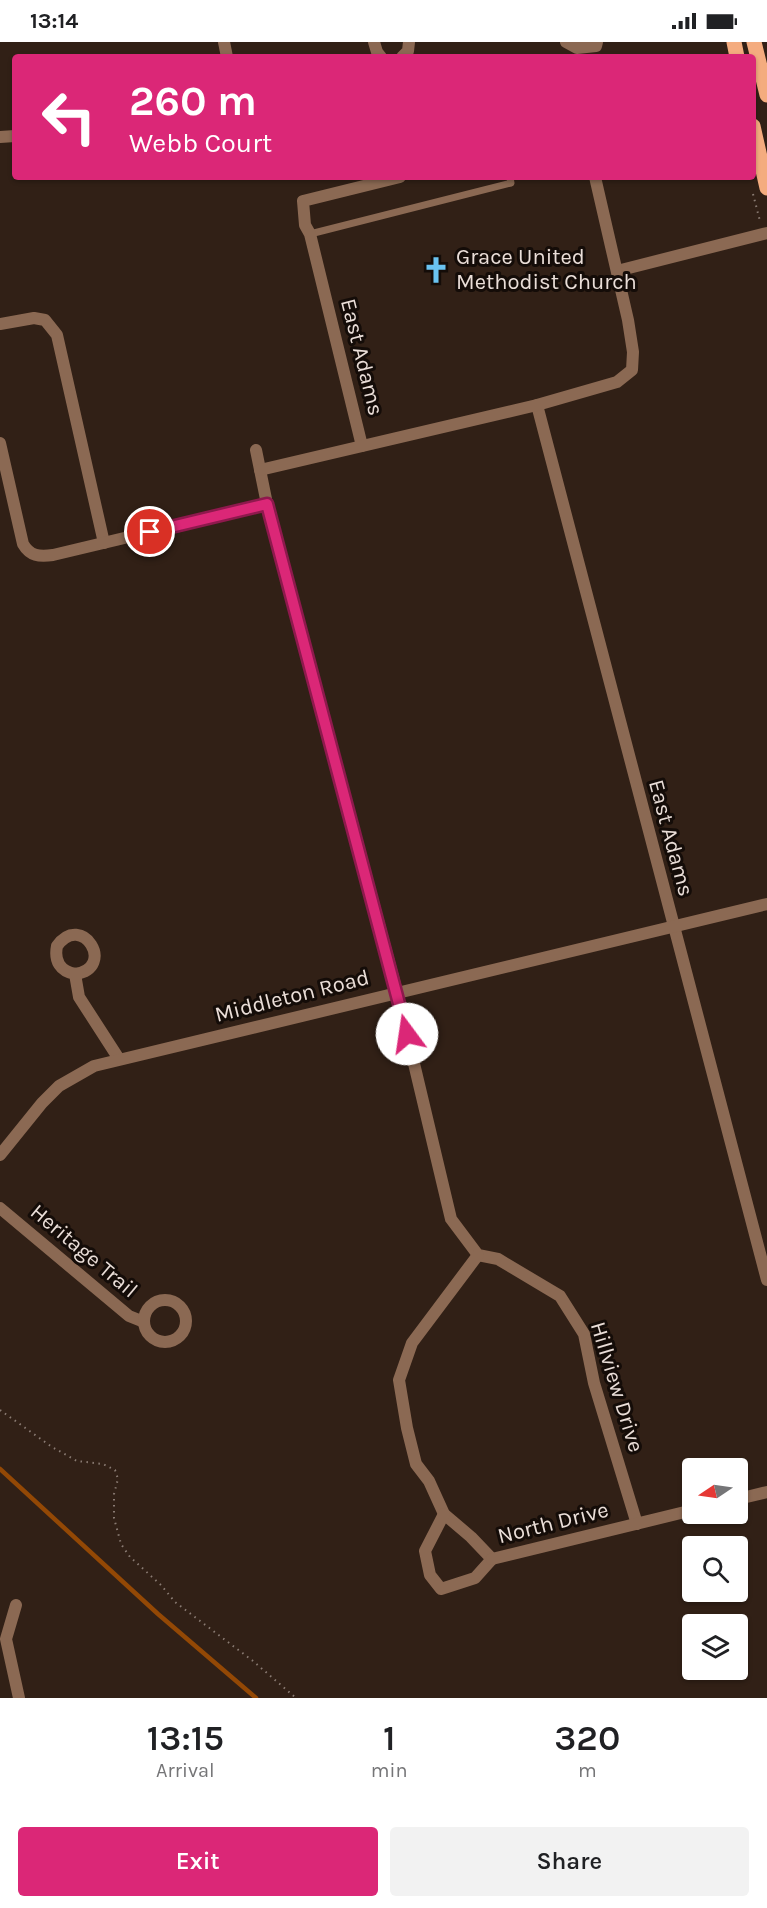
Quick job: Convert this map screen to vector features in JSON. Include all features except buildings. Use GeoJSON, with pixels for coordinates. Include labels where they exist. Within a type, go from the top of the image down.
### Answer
{"type":"FeatureCollection","features":[{"type":"Feature","properties":{"kind":"main road"},"geometry":{"type":"LineString","coordinates":[[754,42],[767,95]]}},
{"type":"Feature","properties":{"kind":"main road"},"geometry":{"type":"LineString","coordinates":[[756,157],[759,188]]}},
{"type":"Feature","properties":{"kind":"street"},"geometry":{"type":"LineString","coordinates":[[566,42],[577,48],[596,46],[597,42]]}},
{"type":"Feature","properties":{"kind":"street","name":"East Adams"},"geometry":{"type":"LineString","coordinates":[[388,180],[303,201],[304,225],[310,234],[362,446],[537,405],[617,382],[632,370],[633,352],[596,180]]}},
{"type":"Feature","properties":{"kind":"street"},"geometry":{"type":"LineString","coordinates":[[617,271],[763,228]]}},
{"type":"Feature","properties":{"kind":"street"},"geometry":{"type":"LineString","coordinates":[[0,324],[34,318],[45,320],[57,335],[104,543]]}},
{"type":"Feature","properties":{"kind":"street","name":"East Adams"},"geometry":{"type":"LineString","coordinates":[[537,405],[767,1280]]}},
{"type":"Feature","properties":{"kind":"street"},"geometry":{"type":"LineString","coordinates":[[0,443],[23,544],[31,554],[43,556],[267,504]]}},
{"type":"Feature","properties":{"kind":"street"},"geometry":{"type":"LineString","coordinates":[[260,470],[362,446]]}},
{"type":"Feature","properties":{"kind":"street"},"geometry":{"type":"LineString","coordinates":[[256,450],[267,504],[397,992],[451,1219],[478,1255]]}},
{"type":"Feature","properties":{"kind":"street","name":"Middleton Road"},"geometry":{"type":"LineString","coordinates":[[0,1155],[42,1103],[59,1086],[94,1066],[767,904]]}},
{"type":"Feature","properties":{"kind":"street"},"geometry":{"type":"LineString","coordinates":[[75,974],[79,997],[118,1059]]}},
{"type":"Feature","properties":{"kind":"street","name":"Heritage Trail"},"geometry":{"type":"LineString","coordinates":[[0,1208],[129,1316],[144,1322]]}},
{"type":"Feature","properties":{"kind":"street","name":"North Drive"},"geometry":{"type":"LineString","coordinates":[[478,1255],[412,1343],[399,1380],[416,1464],[429,1482],[444,1514],[492,1559],[682,1513]]}},
{"type":"Feature","properties":{"kind":"street","name":"Hillview Drive"},"geometry":{"type":"LineString","coordinates":[[478,1255],[498,1259],[560,1296],[584,1334],[594,1383],[637,1524]]}},
{"type":"Feature","properties":{"kind":"street"},"geometry":{"type":"LineString","coordinates":[[748,1497],[767,1492]]}},
{"type":"Feature","properties":{"kind":"street"},"geometry":{"type":"LineString","coordinates":[[444,1514],[425,1551],[430,1575],[441,1589],[475,1578],[492,1559]]}},
{"type":"Feature","properties":{"kind":"street"},"geometry":{"type":"LineString","coordinates":[[16,1605],[6,1639],[19,1698]]}},
{"type":"Feature","properties":{"kind":"lane"},"geometry":{"type":"LineString","coordinates":[[310,234],[511,183],[510,180]]}},
{"type":"Feature","properties":{"kind":"path"},"geometry":{"type":"LineString","coordinates":[[759,188],[763,228]]}},
{"type":"Feature","properties":{"kind":"path"},"geometry":{"type":"LineString","coordinates":[[0,1410],[52,1447],[77,1461],[103,1464],[115,1470],[118,1479],[114,1494],[114,1518],[121,1544],[130,1557],[162,1585],[175,1602],[253,1660],[296,1698]]}},
{"type":"Feature","properties":{"kind":"waterway"},"geometry":{"type":"LineString","coordinates":[[0,1469],[158,1614],[256,1698]]}},
{"type":"Feature","properties":{"kind":"place","name":"Grace United Methodist Church"},"geometry":{"type":"Point","coordinates":[436,270]}},
{"type":"Feature","properties":{"kind":"route"},"geometry":{"type":"LineString","coordinates":[[150,532],[267,504],[407,1034]]}}]}
